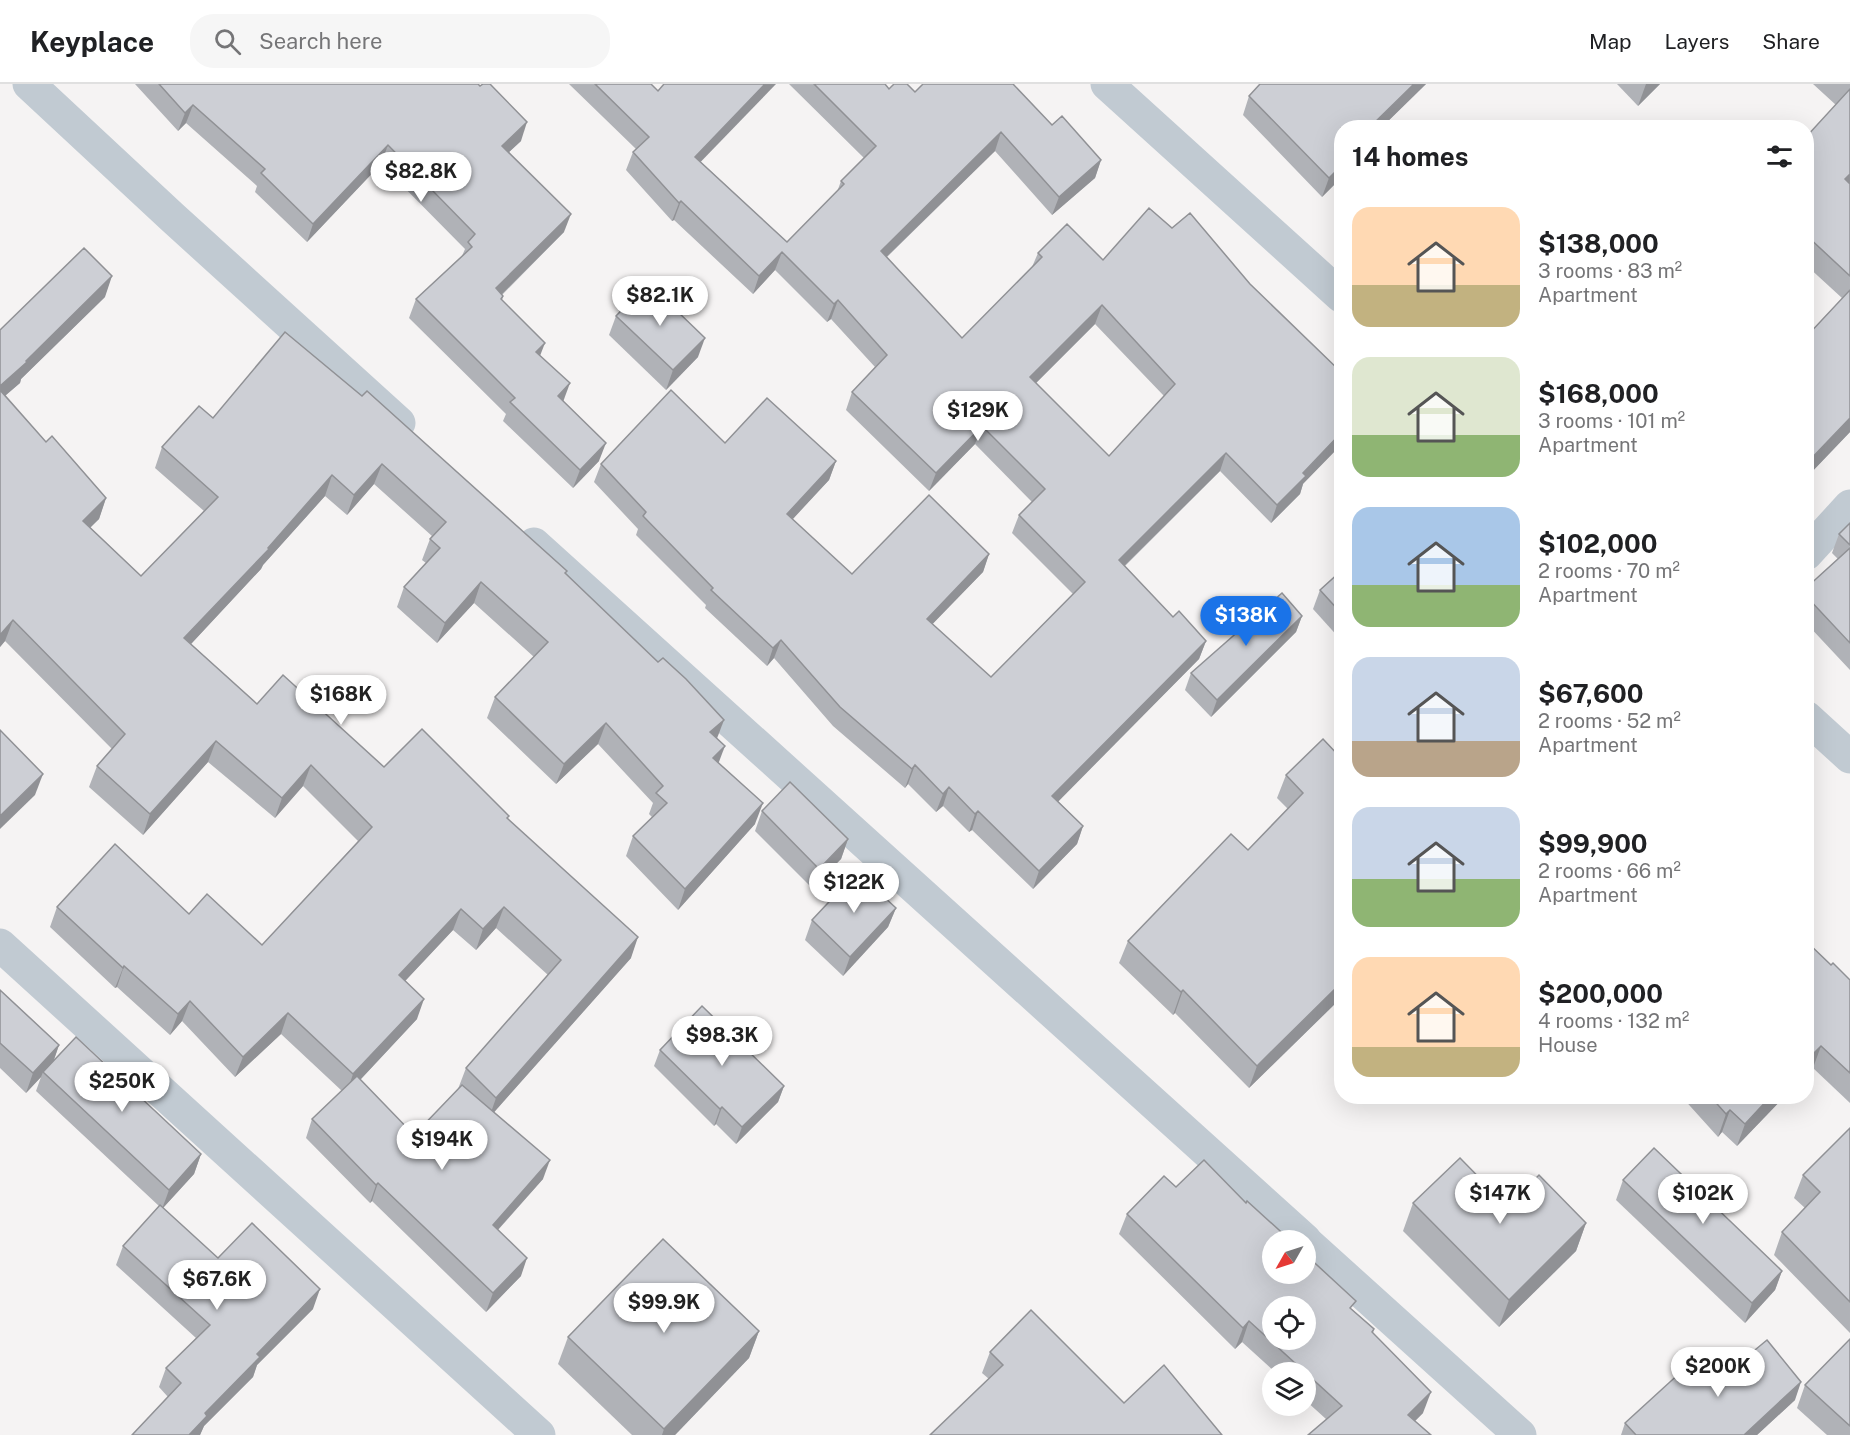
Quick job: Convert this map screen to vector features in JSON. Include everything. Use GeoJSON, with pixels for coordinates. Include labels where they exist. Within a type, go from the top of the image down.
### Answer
{"type":"FeatureCollection","features":[{"type":"Feature","properties":{"kind":"street"},"geometry":{"type":"LineString","coordinates":[[29,84],[419,441]]}},
{"type":"Feature","properties":{"kind":"street"},"geometry":{"type":"LineString","coordinates":[[1107,84],[1334,290]]}},
{"type":"Feature","properties":{"kind":"street"},"geometry":{"type":"LineString","coordinates":[[1814,545],[1850,506]]}},
{"type":"Feature","properties":{"kind":"street"},"geometry":{"type":"LineString","coordinates":[[508,521],[1293,1230]]}},
{"type":"Feature","properties":{"kind":"street"},"geometry":{"type":"LineString","coordinates":[[1814,724],[1850,757]]}},
{"type":"Feature","properties":{"kind":"street"},"geometry":{"type":"LineString","coordinates":[[0,945],[539,1435]]}},
{"type":"Feature","properties":{"kind":"street"},"geometry":{"type":"LineString","coordinates":[[1316,1251],[1520,1435]]}},
{"type":"Feature","properties":{"kind":"building"},"geometry":{"type":"Polygon","coordinates":[[[159,84],[478,84],[480,86],[490,84],[527,122],[502,146],[571,214],[496,288],[503,296],[501,299],[545,343],[536,352],[570,383],[558,396],[606,443],[580,470],[510,402],[515,398],[416,299],[472,247],[468,242],[475,234],[388,145],[313,224],[261,173],[265,169],[193,105],[185,113],[159,84]]]}},
{"type":"Feature","properties":{"kind":"building"},"geometry":{"type":"Polygon","coordinates":[[[595,84],[651,84],[658,91],[664,84],[765,84],[695,157],[787,242],[844,184],[841,181],[876,146],[814,84],[885,84],[889,89],[894,84],[907,84],[915,92],[923,84],[1013,84],[1052,125],[1062,116],[1101,160],[1059,197],[1001,132],[881,251],[962,338],[1042,257],[1038,253],[1067,224],[1103,260],[1149,208],[1172,228],[1190,213],[1250,284],[1334,365],[1334,440],[1303,473],[1306,476],[1277,505],[1226,453],[1119,560],[1173,617],[1179,611],[1206,641],[1052,796],[1083,826],[1039,871],[978,811],[975,814],[949,787],[943,794],[915,765],[912,769],[840,707],[781,640],[773,648],[711,590],[713,588],[643,516],[646,512],[601,464],[671,390],[725,443],[767,398],[836,461],[787,514],[852,574],[929,495],[989,554],[927,619],[991,677],[1085,582],[1019,515],[1045,489],[982,426],[936,473],[852,392],[887,355],[838,300],[834,304],[782,252],[759,276],[681,201],[679,203],[633,152],[649,137],[595,84]],[[1102,305],[1030,377],[1109,456],[1175,384],[1102,305]]]}},
{"type":"Feature","properties":{"kind":"building"},"geometry":{"type":"Polygon","coordinates":[[[1260,84],[1414,84],[1377,120],[1334,120],[1334,173],[1329,178],[1249,96],[1260,84]]]}},
{"type":"Feature","properties":{"kind":"building"},"geometry":{"type":"Polygon","coordinates":[[[1850,89],[1850,174],[1845,179],[1850,184],[1850,276],[1814,242],[1814,128],[1850,89]]]}},
{"type":"Feature","properties":{"kind":"building"},"geometry":{"type":"Polygon","coordinates":[[[84,248],[112,276],[0,386],[0,330],[84,248]]]}},
{"type":"Feature","properties":{"kind":"building"},"geometry":{"type":"Polygon","coordinates":[[[648,283],[705,338],[673,370],[616,316],[648,283]]]}},
{"type":"Feature","properties":{"kind":"building"},"geometry":{"type":"Polygon","coordinates":[[[1850,290],[1850,418],[1814,456],[1814,329],[1850,290]]]}},
{"type":"Feature","properties":{"kind":"building"},"geometry":{"type":"Polygon","coordinates":[[[285,332],[362,396],[367,391],[567,571],[565,573],[658,662],[663,658],[686,679],[724,720],[710,732],[725,746],[713,758],[763,803],[685,889],[633,836],[667,803],[656,793],[663,786],[606,723],[564,764],[495,697],[548,642],[481,582],[445,623],[404,587],[440,548],[430,539],[446,522],[382,464],[354,495],[332,475],[269,549],[184,638],[257,704],[283,675],[384,767],[422,729],[509,816],[507,818],[638,937],[496,1098],[466,1068],[561,960],[504,907],[483,929],[461,909],[399,975],[424,999],[353,1074],[288,1013],[243,1057],[190,1001],[178,1014],[124,966],[123,968],[57,907],[115,844],[189,914],[207,894],[262,945],[372,827],[311,765],[282,798],[216,741],[150,814],[97,766],[125,734],[13,620],[0,635],[0,390],[46,442],[52,436],[106,498],[83,521],[141,576],[218,497],[162,447],[199,406],[213,418],[285,332]]]}},
{"type":"Feature","properties":{"kind":"building"},"geometry":{"type":"Polygon","coordinates":[[[1850,523],[1850,545],[1839,534],[1850,523]]]}},
{"type":"Feature","properties":{"kind":"building"},"geometry":{"type":"Polygon","coordinates":[[[1850,548],[1850,643],[1814,605],[1814,581],[1850,548]]]}},
{"type":"Feature","properties":{"kind":"building"},"geometry":{"type":"Polygon","coordinates":[[[1334,577],[1334,605],[1320,590],[1334,577]]]}},
{"type":"Feature","properties":{"kind":"building"},"geometry":{"type":"Polygon","coordinates":[[[1282,593],[1302,616],[1217,700],[1191,673],[1282,593]]]}},
{"type":"Feature","properties":{"kind":"building"},"geometry":{"type":"Polygon","coordinates":[[[0,730],[43,774],[0,816],[0,730]]]}},
{"type":"Feature","properties":{"kind":"building"},"geometry":{"type":"Polygon","coordinates":[[[1323,739],[1334,751],[1334,990],[1257,1066],[1183,990],[1181,992],[1128,941],[1231,834],[1248,850],[1303,793],[1286,775],[1323,739]]]}},
{"type":"Feature","properties":{"kind":"building"},"geometry":{"type":"Polygon","coordinates":[[[790,782],[848,839],[819,869],[762,811],[790,782]]]}},
{"type":"Feature","properties":{"kind":"building"},"geometry":{"type":"Polygon","coordinates":[[[857,872],[896,908],[850,957],[812,920],[857,872]]]}},
{"type":"Feature","properties":{"kind":"building"},"geometry":{"type":"Polygon","coordinates":[[[1814,949],[1850,980],[1850,1073],[1821,1046],[1814,1053],[1814,949]]]}},
{"type":"Feature","properties":{"kind":"building"},"geometry":{"type":"Polygon","coordinates":[[[0,990],[59,1045],[33,1073],[0,1043],[0,990]]]}},
{"type":"Feature","properties":{"kind":"building"},"geometry":{"type":"Polygon","coordinates":[[[702,1006],[784,1086],[742,1127],[722,1107],[720,1109],[660,1050],[702,1006]]]}},
{"type":"Feature","properties":{"kind":"building"},"geometry":{"type":"Polygon","coordinates":[[[76,1037],[201,1154],[169,1190],[43,1072],[76,1037]]]}},
{"type":"Feature","properties":{"kind":"building"},"geometry":{"type":"Polygon","coordinates":[[[357,1076],[414,1135],[462,1085],[550,1160],[493,1225],[527,1258],[493,1293],[378,1183],[376,1185],[312,1119],[357,1076]]]}},
{"type":"Feature","properties":{"kind":"building"},"geometry":{"type":"Polygon","coordinates":[[[1717,1104],[1764,1104],[1745,1124],[1730,1110],[1726,1114],[1717,1104]]]}},
{"type":"Feature","properties":{"kind":"building"},"geometry":{"type":"Polygon","coordinates":[[[1850,1128],[1850,1302],[1782,1232],[1820,1192],[1803,1175],[1850,1128]]]}},
{"type":"Feature","properties":{"kind":"building"},"geometry":{"type":"Polygon","coordinates":[[[1654,1148],[1782,1271],[1752,1303],[1623,1180],[1654,1148]]]}},
{"type":"Feature","properties":{"kind":"building"},"geometry":{"type":"Polygon","coordinates":[[[1460,1158],[1508,1207],[1539,1175],[1586,1223],[1509,1300],[1413,1203],[1460,1158]]]}},
{"type":"Feature","properties":{"kind":"building"},"geometry":{"type":"Polygon","coordinates":[[[1204,1160],[1246,1203],[1247,1201],[1279,1230],[1262,1230],[1262,1284],[1316,1284],[1316,1264],[1356,1301],[1350,1308],[1374,1329],[1372,1332],[1431,1392],[1408,1415],[1431,1435],[1308,1435],[1342,1406],[1316,1382],[1316,1362],[1294,1362],[1281,1350],[1316,1350],[1316,1296],[1262,1296],[1262,1333],[1249,1321],[1243,1328],[1127,1214],[1164,1176],[1176,1187],[1204,1160]]]}},
{"type":"Feature","properties":{"kind":"building"},"geometry":{"type":"Polygon","coordinates":[[[160,1205],[218,1258],[252,1223],[320,1289],[257,1354],[260,1357],[205,1413],[207,1416],[189,1435],[132,1435],[181,1383],[166,1368],[210,1325],[123,1246],[160,1205]]]}},
{"type":"Feature","properties":{"kind":"building"},"geometry":{"type":"Polygon","coordinates":[[[663,1239],[759,1331],[664,1429],[568,1337],[663,1239]]]}},
{"type":"Feature","properties":{"kind":"building"},"geometry":{"type":"Polygon","coordinates":[[[1031,1310],[1124,1403],[1164,1365],[1222,1435],[930,1435],[1003,1365],[990,1352],[1031,1310]]]}},
{"type":"Feature","properties":{"kind":"building"},"geometry":{"type":"Polygon","coordinates":[[[1850,1339],[1850,1426],[1805,1385],[1850,1339]]]}},
{"type":"Feature","properties":{"kind":"building"},"geometry":{"type":"Polygon","coordinates":[[[1767,1340],[1801,1382],[1744,1435],[1636,1435],[1625,1423],[1694,1360],[1715,1383],[1767,1340]]]}}]}
